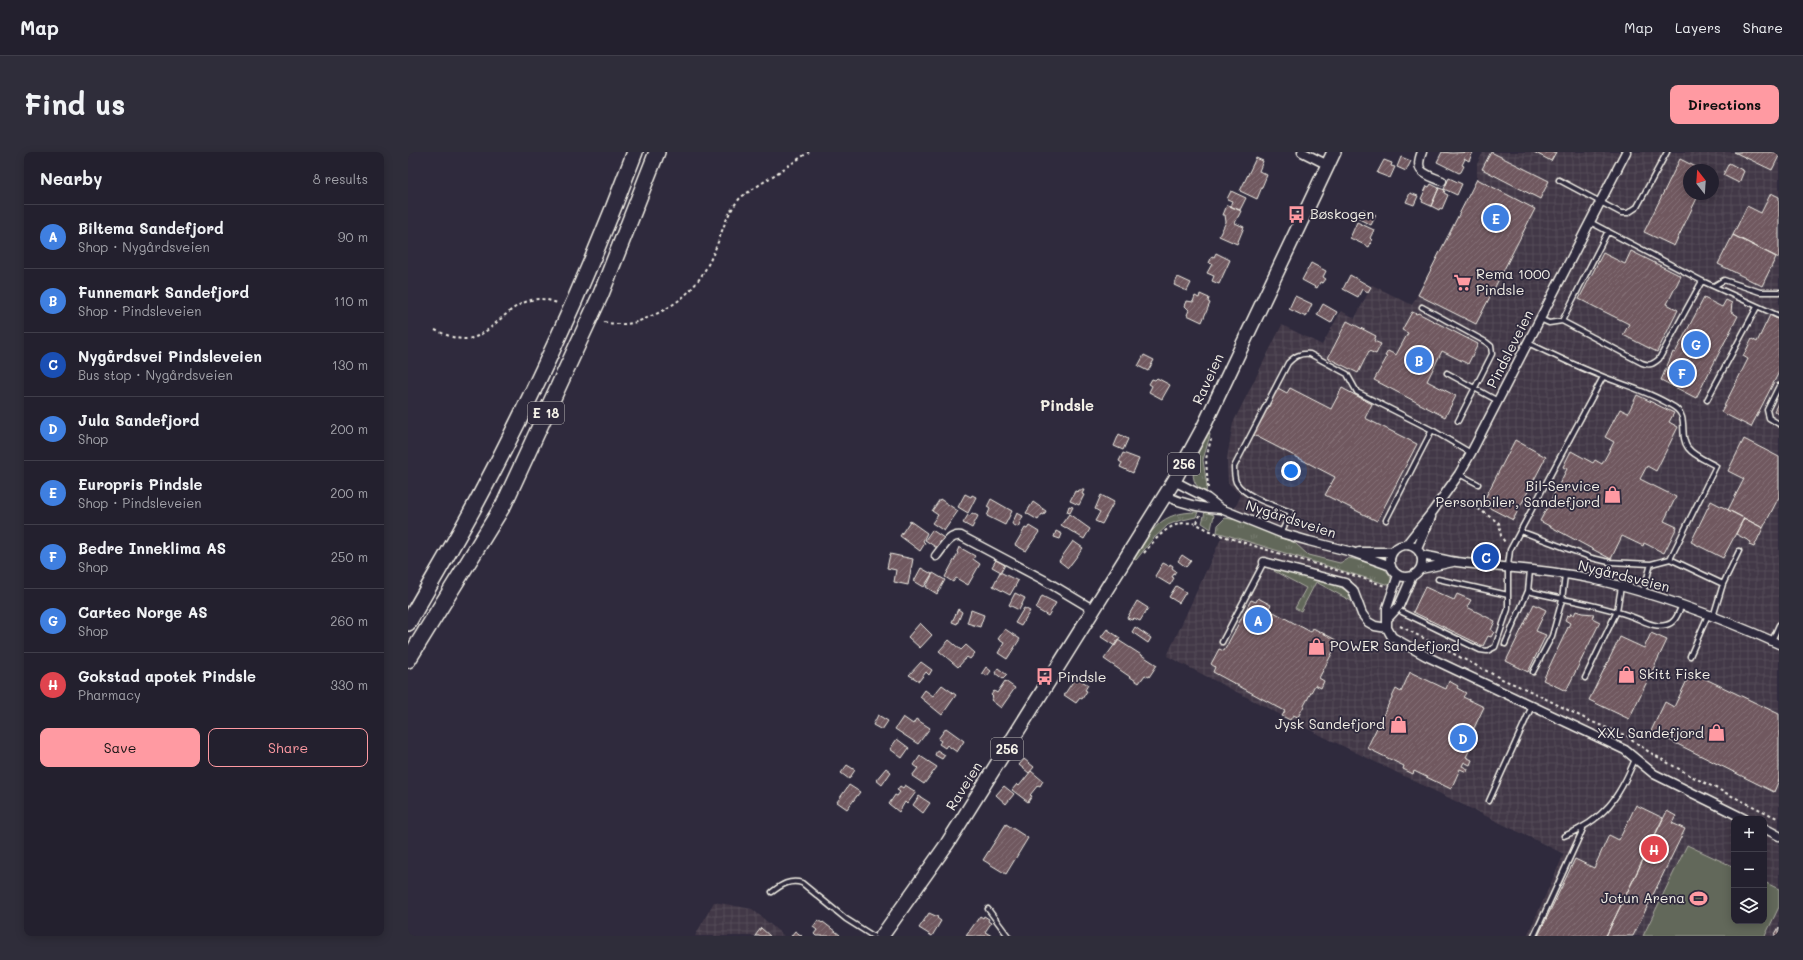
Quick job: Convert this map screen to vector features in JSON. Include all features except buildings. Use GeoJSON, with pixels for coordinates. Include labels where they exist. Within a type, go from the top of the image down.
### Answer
{"type":"FeatureCollection","features":[{"type":"Feature","properties":{"kind":"highway","name":"E 18"},"geometry":{"type":"LineString","coordinates":[[408,623],[481,494],[534,388],[580,290],[635,152]]}},
{"type":"Feature","properties":{"kind":"highway","name":"E 18"},"geometry":{"type":"LineString","coordinates":[[408,660],[504,504],[601,294],[657,152]]}},
{"type":"Feature","properties":{"kind":"main road","name":"Raveien"},"geometry":{"type":"LineString","coordinates":[[882,936],[951,838],[1166,496],[1204,426],[1334,152]]}},
{"type":"Feature","properties":{"kind":"street"},"geometry":{"type":"LineString","coordinates":[[1302,152],[1328,165]]}},
{"type":"Feature","properties":{"kind":"street"},"geometry":{"type":"LineString","coordinates":[[1422,152],[1419,168],[1422,172],[1442,182]]}},
{"type":"Feature","properties":{"kind":"street","name":"Pindsleveien"},"geometry":{"type":"LineString","coordinates":[[1406,545],[1433,511],[1459,474],[1499,401],[1626,152]]}},
{"type":"Feature","properties":{"kind":"street","name":"Nygårdsveien"},"geometry":{"type":"LineString","coordinates":[[1174,481],[1206,498],[1221,509],[1281,533],[1352,552],[1390,566]]}},
{"type":"Feature","properties":{"kind":"street","name":"Nygårdsveien"},"geometry":{"type":"LineString","coordinates":[[1166,496],[1177,501],[1203,508],[1221,509]]}},
{"type":"Feature","properties":{"kind":"street","name":"Pindsleveien"},"geometry":{"type":"LineString","coordinates":[[1419,552],[1433,511]]}},
{"type":"Feature","properties":{"kind":"street"},"geometry":{"type":"LineString","coordinates":[[936,556],[949,539],[957,535],[962,536],[1044,580],[1094,610]]}},
{"type":"Feature","properties":{"kind":"street"},"geometry":{"type":"LineString","coordinates":[[1388,618],[1399,606],[1412,576],[1422,564],[1419,552],[1406,545],[1399,546],[1392,552],[1390,566],[1398,575],[1404,577],[1412,576]]}},
{"type":"Feature","properties":{"kind":"street","name":"Nygårdsveien"},"geometry":{"type":"LineString","coordinates":[[1352,552],[1392,552]]}},
{"type":"Feature","properties":{"kind":"street","name":"Nygårdsveien"},"geometry":{"type":"LineString","coordinates":[[1419,552],[1456,562],[1530,569],[1622,586],[1682,604],[1775,642]]}},
{"type":"Feature","properties":{"kind":"street"},"geometry":{"type":"LineString","coordinates":[[1264,562],[1345,583],[1353,590],[1362,614],[1368,622],[1375,626],[1387,628]]}},
{"type":"Feature","properties":{"kind":"street","name":"Nygårdsveien"},"geometry":{"type":"LineString","coordinates":[[1420,568],[1456,562]]}},
{"type":"Feature","properties":{"kind":"street"},"geometry":{"type":"LineString","coordinates":[[1398,575],[1388,606],[1387,628],[1392,637],[1402,644],[1625,750],[1654,774],[1740,816]]}},
{"type":"Feature","properties":{"kind":"street"},"geometry":{"type":"LineString","coordinates":[[1767,830],[1779,836]]}},
{"type":"Feature","properties":{"kind":"lane"},"geometry":{"type":"LineString","coordinates":[[1559,180],[1621,212],[1628,213],[1637,207],[1667,152]]}},
{"type":"Feature","properties":{"kind":"lane"},"geometry":{"type":"LineString","coordinates":[[1589,222],[1702,281],[1779,316]]}},
{"type":"Feature","properties":{"kind":"lane"},"geometry":{"type":"LineString","coordinates":[[1562,321],[1608,231]]}},
{"type":"Feature","properties":{"kind":"lane"},"geometry":{"type":"LineString","coordinates":[[1714,286],[1724,280],[1760,292],[1779,292]]}},
{"type":"Feature","properties":{"kind":"lane"},"geometry":{"type":"LineString","coordinates":[[1540,320],[1549,322],[1562,321],[1642,363],[1653,364],[1659,359],[1702,281]]}},
{"type":"Feature","properties":{"kind":"lane"},"geometry":{"type":"LineString","coordinates":[[1422,307],[1491,346],[1492,354],[1458,421]]}},
{"type":"Feature","properties":{"kind":"lane"},"geometry":{"type":"LineString","coordinates":[[1707,400],[1757,307]]}},
{"type":"Feature","properties":{"kind":"lane"},"geometry":{"type":"LineString","coordinates":[[1528,343],[1603,377],[1638,389],[1675,407],[1684,419],[1684,437],[1687,447],[1691,452],[1716,466],[1670,559]]}},
{"type":"Feature","properties":{"kind":"lane"},"geometry":{"type":"LineString","coordinates":[[1281,533],[1291,512],[1253,496],[1241,489],[1236,482],[1234,467],[1288,363],[1296,356],[1310,354],[1347,374],[1356,392],[1432,430],[1471,452]]}},
{"type":"Feature","properties":{"kind":"lane"},"geometry":{"type":"LineString","coordinates":[[1447,373],[1476,387],[1499,401]]}},
{"type":"Feature","properties":{"kind":"lane"},"geometry":{"type":"LineString","coordinates":[[1402,612],[1480,650],[1487,652],[1495,647],[1506,618],[1510,550],[1603,377]]}},
{"type":"Feature","properties":{"kind":"lane"},"geometry":{"type":"LineString","coordinates":[[1779,386],[1767,410],[1769,418],[1779,424]]}},
{"type":"Feature","properties":{"kind":"lane"},"geometry":{"type":"LineString","coordinates":[[1386,520],[1432,430]]}},
{"type":"Feature","properties":{"kind":"lane"},"geometry":{"type":"LineString","coordinates":[[1459,474],[1478,484]]}},
{"type":"Feature","properties":{"kind":"lane"},"geometry":{"type":"LineString","coordinates":[[1520,531],[1592,558],[1609,562],[1651,564],[1670,559],[1723,584]]}},
{"type":"Feature","properties":{"kind":"lane"},"geometry":{"type":"LineString","coordinates":[[1690,656],[1710,616],[1739,551]]}},
{"type":"Feature","properties":{"kind":"lane"},"geometry":{"type":"LineString","coordinates":[[1222,642],[1264,562]]}},
{"type":"Feature","properties":{"kind":"lane"},"geometry":{"type":"LineString","coordinates":[[1643,593],[1651,564]]}},
{"type":"Feature","properties":{"kind":"lane"},"geometry":{"type":"LineString","coordinates":[[1505,644],[1528,591],[1530,569]]}},
{"type":"Feature","properties":{"kind":"lane"},"geometry":{"type":"LineString","coordinates":[[1534,672],[1552,636],[1562,600],[1565,575]]}},
{"type":"Feature","properties":{"kind":"lane"},"geometry":{"type":"LineString","coordinates":[[1438,580],[1508,595]]}},
{"type":"Feature","properties":{"kind":"lane"},"geometry":{"type":"LineString","coordinates":[[1585,678],[1617,611],[1622,586]]}},
{"type":"Feature","properties":{"kind":"lane"},"geometry":{"type":"LineString","coordinates":[[1528,591],[1562,600],[1617,611],[1655,626],[1665,626],[1676,620],[1682,604]]}},
{"type":"Feature","properties":{"kind":"lane"},"geometry":{"type":"LineString","coordinates":[[1775,642],[1779,625]]}},
{"type":"Feature","properties":{"kind":"lane"},"geometry":{"type":"LineString","coordinates":[[1489,801],[1532,706]]}},
{"type":"Feature","properties":{"kind":"lane"},"geometry":{"type":"LineString","coordinates":[[1564,836],[1583,829],[1595,820],[1615,800],[1629,775],[1636,758]]}},
{"type":"Feature","properties":{"kind":"lane"},"geometry":{"type":"LineString","coordinates":[[1534,936],[1583,829]]}},
{"type":"Feature","properties":{"kind":"lane"},"geometry":{"type":"LineString","coordinates":[[772,892],[789,882],[796,881],[802,884],[846,919],[873,936]]}},
{"type":"Feature","properties":{"kind":"lane"},"geometry":{"type":"LineString","coordinates":[[988,909],[1008,936]]}},
{"type":"Feature","properties":{"kind":"path"},"geometry":{"type":"LineString","coordinates":[[604,322],[619,326],[631,324],[668,308],[686,296],[702,277],[727,216],[734,204],[741,197],[809,152]]}},
{"type":"Feature","properties":{"kind":"path"},"geometry":{"type":"LineString","coordinates":[[435,330],[453,338],[473,338],[485,333],[507,312],[524,302],[540,299],[559,303]]}},
{"type":"Feature","properties":{"kind":"path"},"geometry":{"type":"LineString","coordinates":[[1209,491],[1206,458],[1212,436]]}},
{"type":"Feature","properties":{"kind":"path"},"geometry":{"type":"LineString","coordinates":[[1468,502],[1499,523],[1501,536],[1510,550]]}},
{"type":"Feature","properties":{"kind":"path"},"geometry":{"type":"LineString","coordinates":[[1197,524],[1201,514]]}},
{"type":"Feature","properties":{"kind":"path"},"geometry":{"type":"LineString","coordinates":[[1167,529],[1179,523],[1197,524],[1212,532],[1264,549],[1348,573],[1390,588]]}},
{"type":"Feature","properties":{"kind":"shaded area"},"geometry":{"type":"Polygon","coordinates":[[[1483,152],[1779,152],[1779,936],[1527,936],[1564,854],[1316,733],[1167,656],[1241,495],[1228,483],[1227,459],[1233,423],[1282,325],[1322,345],[1341,311],[1355,318],[1372,285],[1412,305],[1477,179],[1477,164],[1483,152]]]}},
{"type":"Feature","properties":{"kind":"shaded area"},"geometry":{"type":"Polygon","coordinates":[[[714,902],[752,909],[784,936],[695,936],[714,902]]]}},
{"type":"Feature","properties":{"kind":"green space"},"geometry":{"type":"Polygon","coordinates":[[[1209,432],[1210,435],[1203,460],[1207,486],[1206,492],[1198,487],[1194,481],[1193,473],[1197,455],[1209,432]]]}},
{"type":"Feature","properties":{"kind":"green space"},"geometry":{"type":"Polygon","coordinates":[[[1198,512],[1196,517],[1168,525],[1152,540],[1136,560],[1134,559],[1146,539],[1158,524],[1174,515],[1198,512]]]}},
{"type":"Feature","properties":{"kind":"green space"},"geometry":{"type":"Polygon","coordinates":[[[1205,512],[1214,515],[1211,529],[1202,523],[1205,512]]]}},
{"type":"Feature","properties":{"kind":"green space"},"geometry":{"type":"Polygon","coordinates":[[[1225,518],[1237,520],[1295,543],[1308,555],[1340,563],[1349,558],[1378,565],[1384,568],[1388,573],[1392,586],[1217,532],[1218,525],[1225,518]]]}},
{"type":"Feature","properties":{"kind":"green space"},"geometry":{"type":"Polygon","coordinates":[[[1276,569],[1330,582],[1348,592],[1354,599],[1353,602],[1316,582],[1301,611],[1295,608],[1306,588],[1274,571],[1276,569]]]}},
{"type":"Feature","properties":{"kind":"green space","name":"Jotun Arena"},"geometry":{"type":"Polygon","coordinates":[[[1687,845],[1731,866],[1731,924],[1767,924],[1767,883],[1779,889],[1779,907],[1765,936],[1643,936],[1687,845]]]}},
{"type":"Feature","properties":{"kind":"place","name":"Bøskogen"},"geometry":{"type":"Point","coordinates":[1297,214]}},
{"type":"Feature","properties":{"kind":"place","name":"Europris Pindsle"},"geometry":{"type":"Point","coordinates":[1496,218]}},
{"type":"Feature","properties":{"kind":"place","name":"Rema 1000 Pindsle"},"geometry":{"type":"Point","coordinates":[1463,282]}},
{"type":"Feature","properties":{"kind":"place","name":"Cartec Norge AS"},"geometry":{"type":"Point","coordinates":[1696,344]}},
{"type":"Feature","properties":{"kind":"place","name":"Funnemark Sandefjord"},"geometry":{"type":"Point","coordinates":[1419,360]}},
{"type":"Feature","properties":{"kind":"place","name":"Bedre Inneklima AS"},"geometry":{"type":"Point","coordinates":[1682,373]}},
{"type":"Feature","properties":{"kind":"place","name":"Bil-Service Personbiler, Sandefjord"},"geometry":{"type":"Point","coordinates":[1613,494]}},
{"type":"Feature","properties":{"kind":"place","name":"Nygårdsvei Pindsleveien"},"geometry":{"type":"Point","coordinates":[1486,557]}},
{"type":"Feature","properties":{"kind":"place","name":"Biltema Sandefjord"},"geometry":{"type":"Point","coordinates":[1258,620]}},
{"type":"Feature","properties":{"kind":"place","name":"POWER Sandefjord"},"geometry":{"type":"Point","coordinates":[1317,646]}},
{"type":"Feature","properties":{"kind":"place","name":"Skitt Fiske"},"geometry":{"type":"Point","coordinates":[1626,674]}},
{"type":"Feature","properties":{"kind":"place","name":"Pindsle"},"geometry":{"type":"Point","coordinates":[1045,677]}},
{"type":"Feature","properties":{"kind":"place","name":"Jysk Sandefjord"},"geometry":{"type":"Point","coordinates":[1398,724]}},
{"type":"Feature","properties":{"kind":"place","name":"XXL Sandefjord"},"geometry":{"type":"Point","coordinates":[1717,733]}},
{"type":"Feature","properties":{"kind":"place","name":"Jula Sandefjord"},"geometry":{"type":"Point","coordinates":[1463,738]}},
{"type":"Feature","properties":{"kind":"place","name":"Gokstad apotek Pindsle"},"geometry":{"type":"Point","coordinates":[1654,849]}},
{"type":"Feature","properties":{"kind":"place","name":"Jotun Arena"},"geometry":{"type":"Point","coordinates":[1698,898]}},
{"type":"Feature","properties":{"kind":"district","name":"Pindsle"},"geometry":{"type":"Point","coordinates":[1067,406]}}]}
